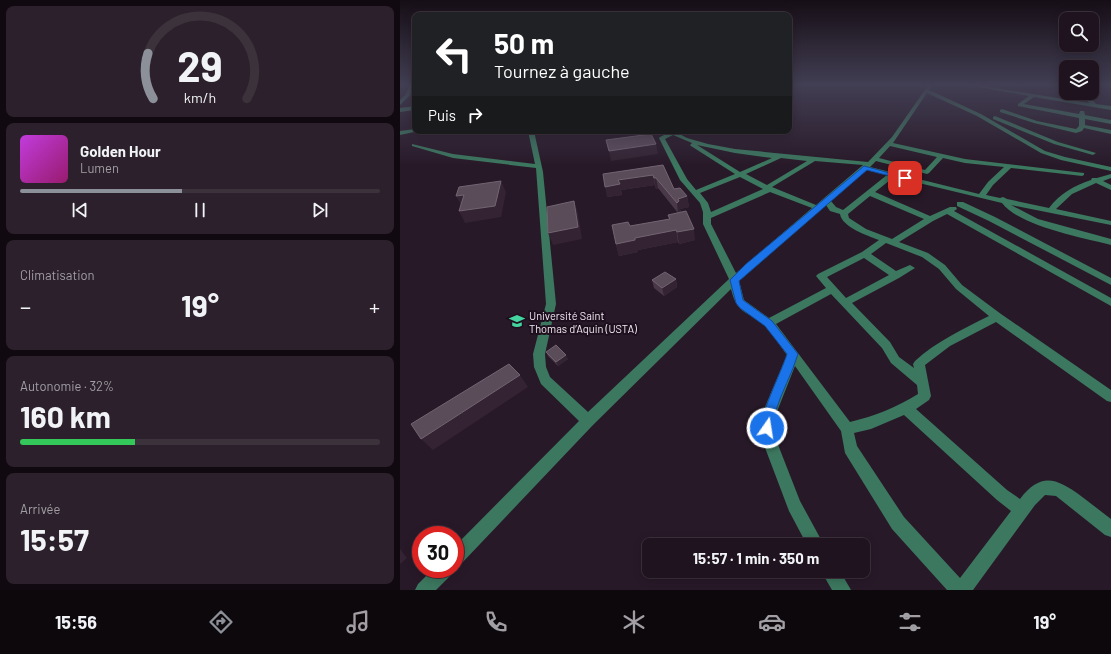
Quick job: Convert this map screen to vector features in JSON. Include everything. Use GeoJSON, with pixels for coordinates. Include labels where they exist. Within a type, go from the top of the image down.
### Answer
{"type":"FeatureCollection","features":[{"type":"Feature","properties":{"kind":"street"},"geometry":{"type":"LineString","coordinates":[[464,549],[588,421],[734,280],[870,163],[888,144],[912,112]]}},
{"type":"Feature","properties":{"kind":"street"},"geometry":{"type":"LineString","coordinates":[[971,112],[1034,148],[1063,159],[1111,169]]}},
{"type":"Feature","properties":{"kind":"street"},"geometry":{"type":"LineString","coordinates":[[1004,112],[1046,124],[1052,120],[1111,132]]}},
{"type":"Feature","properties":{"kind":"street"},"geometry":{"type":"LineString","coordinates":[[1051,112],[1111,122]]}},
{"type":"Feature","properties":{"kind":"street"},"geometry":{"type":"LineString","coordinates":[[1082,112],[1082,126]]}},
{"type":"Feature","properties":{"kind":"street"},"geometry":{"type":"LineString","coordinates":[[979,115],[996,119],[1056,143],[1093,153]]}},
{"type":"Feature","properties":{"kind":"street"},"geometry":{"type":"LineString","coordinates":[[400,133],[412,132]]}},
{"type":"Feature","properties":{"kind":"street"},"geometry":{"type":"LineString","coordinates":[[532,134],[539,166],[551,304],[540,354],[540,367],[545,380],[588,421]]}},
{"type":"Feature","properties":{"kind":"street"},"geometry":{"type":"LineString","coordinates":[[668,134],[662,138],[677,169],[694,193],[704,203],[708,216],[707,224],[734,280],[739,301],[743,306],[769,323],[793,354],[847,429],[850,448],[898,524],[961,590],[1036,492],[1045,486],[1052,487],[1109,525]]}},
{"type":"Feature","properties":{"kind":"street"},"geometry":{"type":"LineString","coordinates":[[675,134],[690,142],[704,153],[768,189],[818,208]]}},
{"type":"Feature","properties":{"kind":"street"},"geometry":{"type":"LineString","coordinates":[[690,142],[718,149],[870,163],[927,172],[941,156]]}},
{"type":"Feature","properties":{"kind":"street"},"geometry":{"type":"LineString","coordinates":[[888,144],[965,162],[1082,174],[1098,180],[1111,188]]}},
{"type":"Feature","properties":{"kind":"street"},"geometry":{"type":"LineString","coordinates":[[414,145],[453,156],[539,166]]}},
{"type":"Feature","properties":{"kind":"street"},"geometry":{"type":"LineString","coordinates":[[694,193],[781,156]]}},
{"type":"Feature","properties":{"kind":"street"},"geometry":{"type":"LineString","coordinates":[[708,216],[768,189],[816,158]]}},
{"type":"Feature","properties":{"kind":"street"},"geometry":{"type":"LineString","coordinates":[[1063,159],[1082,174]]}},
{"type":"Feature","properties":{"kind":"street"},"geometry":{"type":"LineString","coordinates":[[870,163],[892,175],[1111,223]]}},
{"type":"Feature","properties":{"kind":"street"},"geometry":{"type":"LineString","coordinates":[[921,381],[895,360],[886,345],[821,276],[930,219],[949,212],[960,204],[978,195],[1002,175],[1009,166]]}},
{"type":"Feature","properties":{"kind":"street"},"geometry":{"type":"LineString","coordinates":[[844,213],[892,175]]}},
{"type":"Feature","properties":{"kind":"street"},"geometry":{"type":"LineString","coordinates":[[1051,210],[1054,204],[1067,193],[1111,176]]}},
{"type":"Feature","properties":{"kind":"street"},"geometry":{"type":"LineString","coordinates":[[870,192],[930,219]]}},
{"type":"Feature","properties":{"kind":"street"},"geometry":{"type":"LineString","coordinates":[[1003,199],[1005,204],[1012,210],[1050,226],[1111,242]]}},
{"type":"Feature","properties":{"kind":"street"},"geometry":{"type":"LineString","coordinates":[[827,201],[833,209],[844,213]]}},
{"type":"Feature","properties":{"kind":"street"},"geometry":{"type":"LineString","coordinates":[[960,204],[992,219],[1111,282]]}},
{"type":"Feature","properties":{"kind":"street"},"geometry":{"type":"LineString","coordinates":[[949,212],[1111,302]]}},
{"type":"Feature","properties":{"kind":"street"},"geometry":{"type":"LineString","coordinates":[[844,213],[844,216],[849,222],[889,241],[925,255],[942,267],[959,287],[997,317],[1111,397]]}},
{"type":"Feature","properties":{"kind":"street"},"geometry":{"type":"LineString","coordinates":[[865,254],[896,276]]}},
{"type":"Feature","properties":{"kind":"street"},"geometry":{"type":"LineString","coordinates":[[846,302],[910,268]]}},
{"type":"Feature","properties":{"kind":"street"},"geometry":{"type":"LineString","coordinates":[[769,323],[832,289]]}},
{"type":"Feature","properties":{"kind":"street"},"geometry":{"type":"LineString","coordinates":[[847,429],[871,423],[906,408],[925,396],[919,364],[930,353],[947,341],[997,317]]}},
{"type":"Feature","properties":{"kind":"street"},"geometry":{"type":"LineString","coordinates":[[793,354],[769,414],[768,437],[789,496],[812,538]]}},
{"type":"Feature","properties":{"kind":"street"},"geometry":{"type":"LineString","coordinates":[[906,408],[1002,495],[1022,510]]}},
{"type":"Feature","properties":{"kind":"street"},"geometry":{"type":"LineString","coordinates":[[424,590],[436,578]]}},
{"type":"Feature","properties":{"kind":"street"},"geometry":{"type":"LineString","coordinates":[[834,578],[842,590]]}},
{"type":"Feature","properties":{"kind":"building"},"geometry":{"type":"Polygon","coordinates":[[[651,134],[656,144],[609,151],[606,140],[651,134]]]}},
{"type":"Feature","properties":{"kind":"building"},"geometry":{"type":"Polygon","coordinates":[[[663,165],[674,189],[680,188],[687,196],[678,199],[679,201],[677,203],[653,175],[618,180],[620,184],[605,187],[603,174],[663,165]]]}},
{"type":"Feature","properties":{"kind":"building"},"geometry":{"type":"Polygon","coordinates":[[[501,181],[495,206],[459,211],[464,195],[456,196],[459,187],[501,181]]]}},
{"type":"Feature","properties":{"kind":"building"},"geometry":{"type":"Polygon","coordinates":[[[574,201],[578,227],[548,233],[547,207],[574,201]]]}},
{"type":"Feature","properties":{"kind":"building"},"geometry":{"type":"Polygon","coordinates":[[[686,211],[694,229],[677,232],[676,230],[635,238],[635,240],[616,244],[612,225],[628,222],[630,226],[670,219],[668,215],[686,211]]]}},
{"type":"Feature","properties":{"kind":"building"},"geometry":{"type":"Polygon","coordinates":[[[665,272],[676,279],[662,288],[652,280],[665,272]]]}},
{"type":"Feature","properties":{"kind":"building"},"geometry":{"type":"Polygon","coordinates":[[[556,345],[566,355],[556,362],[546,352],[556,345]]]}},
{"type":"Feature","properties":{"kind":"building"},"geometry":{"type":"Polygon","coordinates":[[[509,364],[520,375],[421,439],[411,424],[509,364]]]}},
{"type":"Feature","properties":{"kind":"place","name":"Université Saint Thomas d’Aquin (USTA)"},"geometry":{"type":"Point","coordinates":[517,321]}},
{"type":"Feature","properties":{"kind":"route"},"geometry":{"type":"LineString","coordinates":[[767,428],[769,414],[793,354],[769,323],[743,306],[739,301],[734,280],[866,168],[905,178]]}}]}
